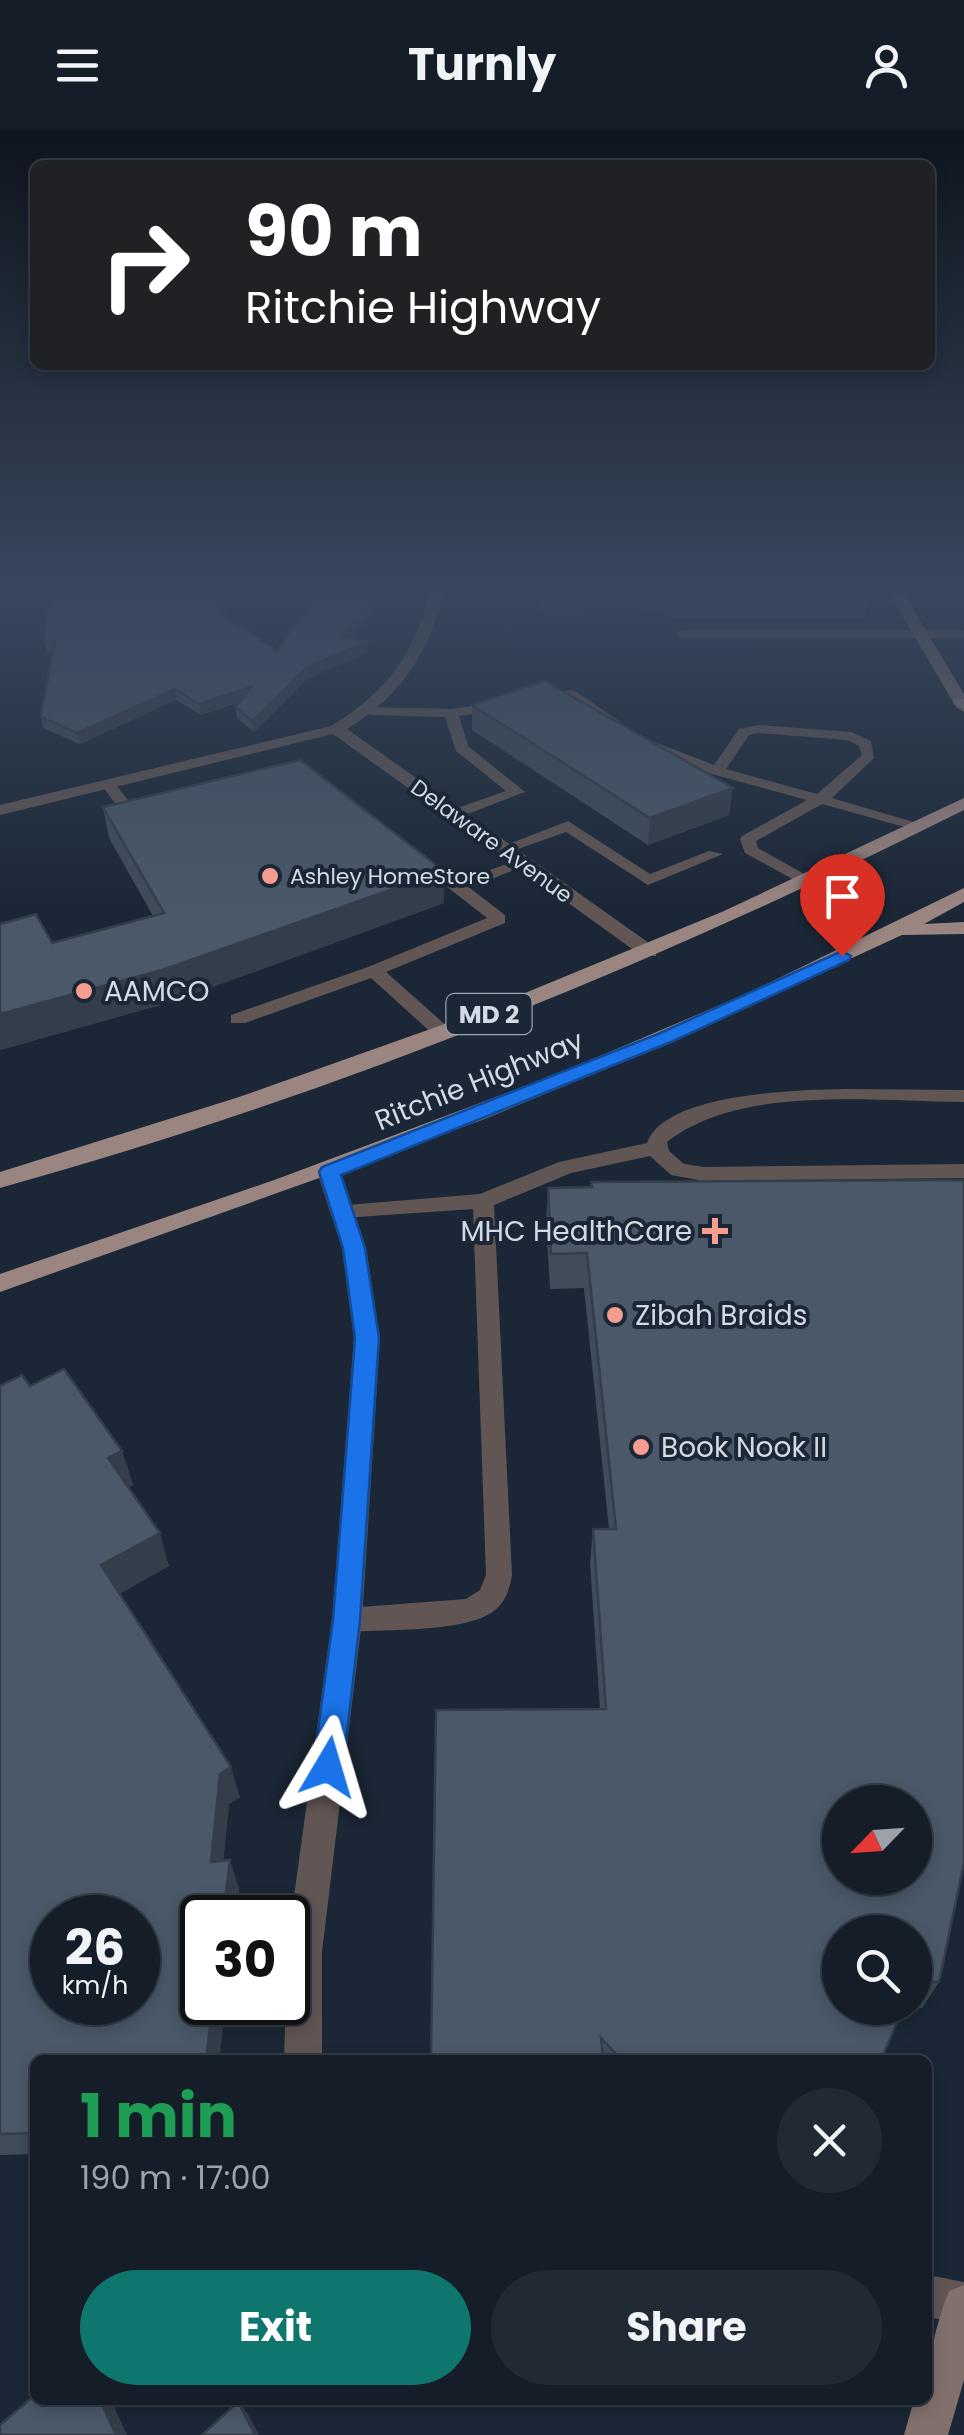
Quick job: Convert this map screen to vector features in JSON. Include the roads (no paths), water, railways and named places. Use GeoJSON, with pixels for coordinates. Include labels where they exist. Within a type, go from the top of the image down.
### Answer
{"type":"FeatureCollection","features":[{"type":"Feature","properties":{"kind":"main road","name":"Ritchie Highway"},"geometry":{"type":"LineString","coordinates":[[0,1180],[287,1088],[649,952],[807,882],[964,803]]}},
{"type":"Feature","properties":{"kind":"main road","name":"Ritchie Highway"},"geometry":{"type":"LineString","coordinates":[[0,1282],[330,1172],[664,1038],[901,930],[964,894]]}},
{"type":"Feature","properties":{"kind":"main road"},"geometry":{"type":"LineString","coordinates":[[901,930],[964,928]]}},
{"type":"Feature","properties":{"kind":"main road"},"geometry":{"type":"LineString","coordinates":[[926,2435],[964,2304]]}},
{"type":"Feature","properties":{"kind":"street"},"geometry":{"type":"LineString","coordinates":[[0,810],[336,729],[370,710],[382,697]]}},
{"type":"Feature","properties":{"kind":"street","name":"Delaware Avenue"},"geometry":{"type":"LineString","coordinates":[[336,729],[649,952]]}},
{"type":"Feature","properties":{"kind":"street"},"geometry":{"type":"LineString","coordinates":[[303,2055],[304,1952],[346,1620],[367,1338],[354,1248],[330,1172]]}},
{"type":"Feature","properties":{"kind":"street"},"geometry":{"type":"LineString","coordinates":[[932,2297],[964,2304]]}},
{"type":"Feature","properties":{"kind":"lane"},"geometry":{"type":"LineString","coordinates":[[533,700],[554,697]]}},
{"type":"Feature","properties":{"kind":"lane"},"geometry":{"type":"LineString","coordinates":[[574,697],[629,731]]}},
{"type":"Feature","properties":{"kind":"lane"},"geometry":{"type":"LineString","coordinates":[[370,710],[451,714],[514,704]]}},
{"type":"Feature","properties":{"kind":"lane"},"geometry":{"type":"LineString","coordinates":[[451,714],[462,748],[517,792],[454,814]]}},
{"type":"Feature","properties":{"kind":"lane"},"geometry":{"type":"LineString","coordinates":[[717,771],[744,732],[758,729],[850,736],[866,744],[868,755],[855,774],[820,799],[748,839],[750,850],[807,882]]}},
{"type":"Feature","properties":{"kind":"lane"},"geometry":{"type":"LineString","coordinates":[[644,740],[717,771],[919,826]]}},
{"type":"Feature","properties":{"kind":"lane"},"geometry":{"type":"LineString","coordinates":[[108,784],[133,818],[170,810]]}},
{"type":"Feature","properties":{"kind":"lane"},"geometry":{"type":"LineString","coordinates":[[504,849],[568,826],[648,880],[715,854]]}},
{"type":"Feature","properties":{"kind":"lane"},"geometry":{"type":"LineString","coordinates":[[238,1019],[499,919],[410,850]]}},
{"type":"Feature","properties":{"kind":"lane"},"geometry":{"type":"LineString","coordinates":[[458,887],[523,863]]}},
{"type":"Feature","properties":{"kind":"lane"},"geometry":{"type":"LineString","coordinates":[[374,970],[442,1032]]}},
{"type":"Feature","properties":{"kind":"lane"},"geometry":{"type":"LineString","coordinates":[[964,1096],[764,1098],[726,1104],[667,1126],[657,1140],[659,1154],[678,1170],[704,1174],[964,1172]]}},
{"type":"Feature","properties":{"kind":"lane"},"geometry":{"type":"LineString","coordinates":[[342,1211],[483,1201],[566,1167],[658,1147]]}},
{"type":"Feature","properties":{"kind":"lane"},"geometry":{"type":"LineString","coordinates":[[346,1620],[467,1611],[484,1606],[496,1593],[499,1575],[483,1201]]}},
{"type":"Feature","properties":{"kind":"place","name":"Ashley HomeStore"},"geometry":{"type":"Point","coordinates":[270,876]}},
{"type":"Feature","properties":{"kind":"place","name":"AAMCO"},"geometry":{"type":"Point","coordinates":[84,991]}},
{"type":"Feature","properties":{"kind":"place","name":"MHC HealthCare"},"geometry":{"type":"Point","coordinates":[715,1231]}},
{"type":"Feature","properties":{"kind":"place","name":"Zibah Braids"},"geometry":{"type":"Point","coordinates":[615,1315]}},
{"type":"Feature","properties":{"kind":"place","name":"Book Nook II"},"geometry":{"type":"Point","coordinates":[641,1447]}}]}
